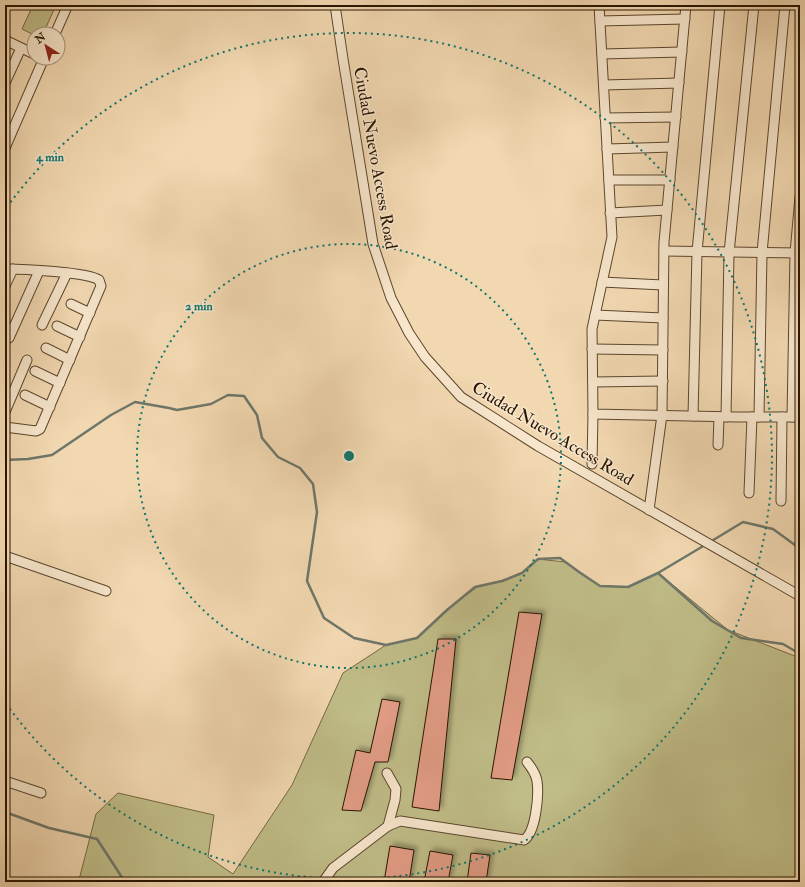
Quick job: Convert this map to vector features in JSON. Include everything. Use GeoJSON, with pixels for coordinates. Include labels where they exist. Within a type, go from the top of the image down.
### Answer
{"type":"FeatureCollection","features":[{"type":"Feature","properties":{"kind":"street","name":"Ciudad Nuevo Access Road"},"geometry":{"type":"LineString","coordinates":[[335,5],[342,59],[373,244],[391,298],[408,333],[424,358],[461,397],[538,446],[800,596]]}},
{"type":"Feature","properties":{"kind":"street"},"geometry":{"type":"LineString","coordinates":[[592,464],[592,329],[612,237],[599,5]]}},
{"type":"Feature","properties":{"kind":"street"},"geometry":{"type":"LineString","coordinates":[[649,510],[662,415],[664,251],[686,5]]}},
{"type":"Feature","properties":{"kind":"street"},"geometry":{"type":"LineString","coordinates":[[693,416],[697,252],[720,5]]}},
{"type":"Feature","properties":{"kind":"street"},"geometry":{"type":"LineString","coordinates":[[718,445],[723,417],[729,253],[754,5]]}},
{"type":"Feature","properties":{"kind":"street"},"geometry":{"type":"LineString","coordinates":[[749,493],[755,417],[762,253],[785,5]]}},
{"type":"Feature","properties":{"kind":"street"},"geometry":{"type":"LineString","coordinates":[[59,26],[67,7]]}},
{"type":"Feature","properties":{"kind":"street"},"geometry":{"type":"LineString","coordinates":[[600,21],[685,19]]}},
{"type":"Feature","properties":{"kind":"street"},"geometry":{"type":"LineString","coordinates":[[5,40],[26,51]]}},
{"type":"Feature","properties":{"kind":"street"},"geometry":{"type":"LineString","coordinates":[[5,83],[20,48]]}},
{"type":"Feature","properties":{"kind":"street"},"geometry":{"type":"LineString","coordinates":[[602,54],[682,52]]}},
{"type":"Feature","properties":{"kind":"street"},"geometry":{"type":"LineString","coordinates":[[5,148],[41,66]]}},
{"type":"Feature","properties":{"kind":"street"},"geometry":{"type":"LineString","coordinates":[[604,85],[679,83]]}},
{"type":"Feature","properties":{"kind":"street"},"geometry":{"type":"LineString","coordinates":[[605,118],[676,117]]}},
{"type":"Feature","properties":{"kind":"street"},"geometry":{"type":"LineString","coordinates":[[607,149],[673,147]]}},
{"type":"Feature","properties":{"kind":"street"},"geometry":{"type":"LineString","coordinates":[[609,180],[670,180]]}},
{"type":"Feature","properties":{"kind":"street"},"geometry":{"type":"LineString","coordinates":[[593,414],[796,417],[797,253],[800,197]]}},
{"type":"Feature","properties":{"kind":"street"},"geometry":{"type":"LineString","coordinates":[[610,213],[667,210]]}},
{"type":"Feature","properties":{"kind":"street"},"geometry":{"type":"LineString","coordinates":[[664,251],[797,253]]}},
{"type":"Feature","properties":{"kind":"street"},"geometry":{"type":"LineString","coordinates":[[5,286],[9,269],[94,277],[101,283],[90,313],[39,430],[5,427]]}},
{"type":"Feature","properties":{"kind":"street"},"geometry":{"type":"LineString","coordinates":[[9,338],[40,271]]}},
{"type":"Feature","properties":{"kind":"street"},"geometry":{"type":"LineString","coordinates":[[42,325],[66,274]]}},
{"type":"Feature","properties":{"kind":"street"},"geometry":{"type":"LineString","coordinates":[[602,282],[663,285]]}},
{"type":"Feature","properties":{"kind":"street"},"geometry":{"type":"LineString","coordinates":[[71,304],[90,313]]}},
{"type":"Feature","properties":{"kind":"street"},"geometry":{"type":"LineString","coordinates":[[595,315],[663,318]]}},
{"type":"Feature","properties":{"kind":"street"},"geometry":{"type":"LineString","coordinates":[[57,326],[80,336]]}},
{"type":"Feature","properties":{"kind":"street"},"geometry":{"type":"LineString","coordinates":[[46,348],[70,360]]}},
{"type":"Feature","properties":{"kind":"street"},"geometry":{"type":"LineString","coordinates":[[592,349],[663,350]]}},
{"type":"Feature","properties":{"kind":"street"},"geometry":{"type":"LineString","coordinates":[[5,412],[27,360]]}},
{"type":"Feature","properties":{"kind":"street"},"geometry":{"type":"LineString","coordinates":[[35,372],[60,383]]}},
{"type":"Feature","properties":{"kind":"street"},"geometry":{"type":"LineString","coordinates":[[593,382],[663,381]]}},
{"type":"Feature","properties":{"kind":"street"},"geometry":{"type":"LineString","coordinates":[[25,395],[50,407]]}},
{"type":"Feature","properties":{"kind":"street"},"geometry":{"type":"LineString","coordinates":[[781,501],[782,417]]}},
{"type":"Feature","properties":{"kind":"street"},"geometry":{"type":"LineString","coordinates":[[5,556],[106,591]]}},
{"type":"Feature","properties":{"kind":"street"},"geometry":{"type":"LineString","coordinates":[[323,882],[333,868],[388,826],[400,821],[524,840],[528,837],[532,830],[537,794],[537,780],[532,768],[527,762]]}},
{"type":"Feature","properties":{"kind":"street"},"geometry":{"type":"LineString","coordinates":[[387,773],[396,788],[392,815],[388,826]]}},
{"type":"Feature","properties":{"kind":"street"},"geometry":{"type":"LineString","coordinates":[[5,781],[42,793]]}},
{"type":"Feature","properties":{"kind":"shaded area"},"geometry":{"type":"Polygon","coordinates":[[[33,5],[56,5],[47,26],[26,26],[26,31],[22,29],[33,5]]]}},
{"type":"Feature","properties":{"kind":"shaded area"},"geometry":{"type":"Polygon","coordinates":[[[538,559],[565,562],[600,586],[628,587],[658,573],[728,630],[800,658],[800,882],[77,882],[80,876],[96,814],[118,793],[214,815],[208,857],[233,874],[292,785],[343,673],[386,645],[417,638],[446,610],[477,587],[503,581],[522,573],[538,559]]]}},
{"type":"Feature","properties":{"kind":"building"},"geometry":{"type":"Polygon","coordinates":[[[519,612],[542,614],[512,780],[491,778],[519,612]]]}},
{"type":"Feature","properties":{"kind":"building"},"geometry":{"type":"Polygon","coordinates":[[[438,639],[456,639],[439,811],[412,807],[438,639]]]}},
{"type":"Feature","properties":{"kind":"building"},"geometry":{"type":"Polygon","coordinates":[[[382,699],[400,702],[388,762],[375,762],[361,811],[342,810],[356,750],[370,753],[382,699]]]}},
{"type":"Feature","properties":{"kind":"building"},"geometry":{"type":"Polygon","coordinates":[[[390,846],[414,850],[409,882],[384,882],[390,846]]]}},
{"type":"Feature","properties":{"kind":"building"},"geometry":{"type":"Polygon","coordinates":[[[430,851],[453,855],[448,882],[424,882],[430,851]]]}},
{"type":"Feature","properties":{"kind":"building"},"geometry":{"type":"Polygon","coordinates":[[[471,853],[490,855],[486,882],[467,882],[471,853]]]}},
{"type":"Feature","properties":{"kind":"waterway"},"geometry":{"type":"LineString","coordinates":[[5,460],[28,459],[52,455],[111,415],[135,402],[177,410],[211,404],[228,395],[244,396],[257,415],[262,438],[278,457],[300,468],[313,484],[317,512],[307,581],[324,618],[354,638],[386,645],[417,638],[447,610],[475,587],[502,581],[522,573],[538,559],[560,558],[600,586],[628,587],[658,573],[705,545]]}},
{"type":"Feature","properties":{"kind":"waterway"},"geometry":{"type":"LineString","coordinates":[[710,542],[743,522],[773,529],[795,545],[800,544]]}},
{"type":"Feature","properties":{"kind":"waterway"},"geometry":{"type":"LineString","coordinates":[[658,573],[712,621],[741,638],[783,644],[800,654]]}},
{"type":"Feature","properties":{"kind":"waterway"},"geometry":{"type":"LineString","coordinates":[[5,812],[49,828],[97,839],[125,882]]}}]}
